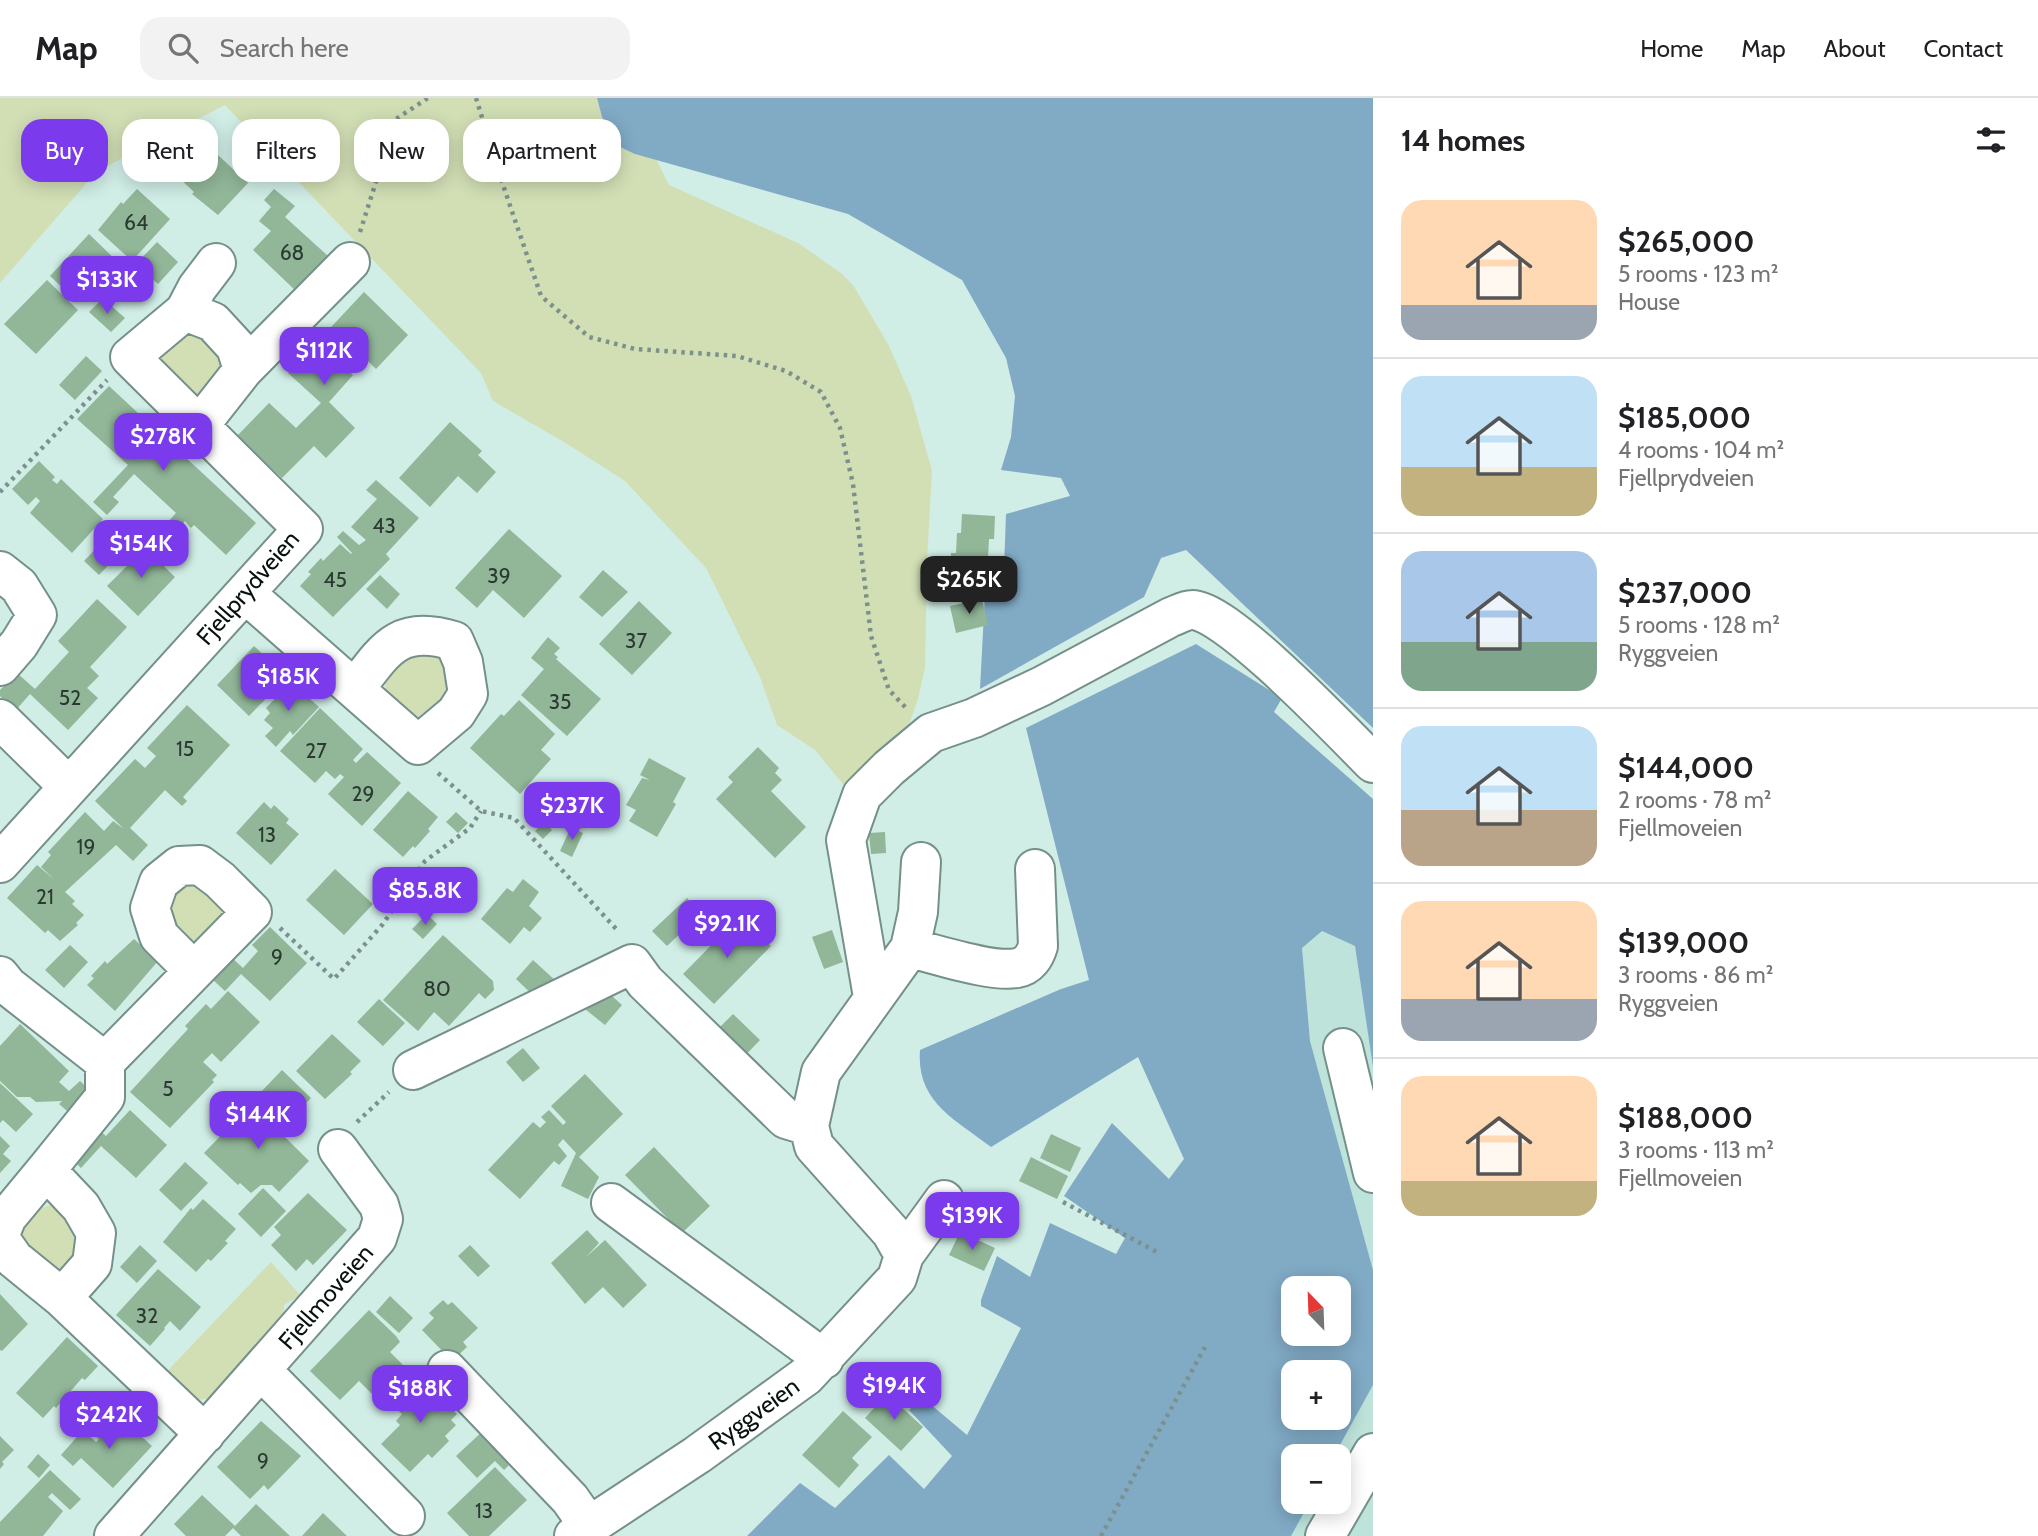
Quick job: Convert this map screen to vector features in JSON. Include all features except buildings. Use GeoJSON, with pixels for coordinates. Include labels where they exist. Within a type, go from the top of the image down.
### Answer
{"type":"FeatureCollection","features":[{"type":"Feature","properties":{"kind":"street"},"geometry":{"type":"LineString","coordinates":[[199,426],[243,370],[350,262]]}},
{"type":"Feature","properties":{"kind":"street"},"geometry":{"type":"LineString","coordinates":[[130,357],[185,311],[197,288],[216,263]]}},
{"type":"Feature","properties":{"kind":"street"},"geometry":{"type":"LineString","coordinates":[[185,311],[213,322],[236,347],[243,370]]}},
{"type":"Feature","properties":{"kind":"street","name":"Fjellprydveien"},"geometry":{"type":"LineString","coordinates":[[0,863],[303,529],[130,357]]}},
{"type":"Feature","properties":{"kind":"street"},"geometry":{"type":"LineString","coordinates":[[0,571],[19,586],[37,615],[19,644],[0,666]]}},
{"type":"Feature","properties":{"kind":"street"},"geometry":{"type":"LineString","coordinates":[[246,594],[418,745],[456,713],[468,694],[463,662],[454,641],[434,635],[405,637],[383,651],[355,689]]}},
{"type":"Feature","properties":{"kind":"street"},"geometry":{"type":"LineString","coordinates":[[873,997],[846,840],[862,795],[931,733],[974,718],[1042,686],[1171,617],[1191,609],[1211,615],[1298,686],[1373,763]]}},
{"type":"Feature","properties":{"kind":"street"},"geometry":{"type":"LineString","coordinates":[[0,719],[69,786]]}},
{"type":"Feature","properties":{"kind":"street"},"geometry":{"type":"LineString","coordinates":[[904,1255],[891,1232],[814,1146],[808,1126],[821,1072],[873,997],[914,930],[921,862]]}},
{"type":"Feature","properties":{"kind":"street"},"geometry":{"type":"LineString","coordinates":[[194,971],[159,936],[150,908],[159,882],[179,866],[200,865],[220,880],[252,912],[105,1062],[105,1097],[7,1217],[0,1236],[14,1259],[62,1298],[205,1434]]}},
{"type":"Feature","properties":{"kind":"street"},"geometry":{"type":"LineString","coordinates":[[859,912],[914,930],[982,966],[1018,968],[1034,958],[1038,946],[1034,869]]}},
{"type":"Feature","properties":{"kind":"street"},"geometry":{"type":"LineString","coordinates":[[413,1070],[519,1016],[632,964],[645,982],[786,1119],[808,1126]]}},
{"type":"Feature","properties":{"kind":"street"},"geometry":{"type":"LineString","coordinates":[[3,985],[105,1062]]}},
{"type":"Feature","properties":{"kind":"street"},"geometry":{"type":"LineString","coordinates":[[1343,1048],[1373,1173]]}},
{"type":"Feature","properties":{"kind":"street","name":"Fjellmoveien"},"geometry":{"type":"LineString","coordinates":[[114,1536],[377,1238],[383,1219],[379,1205],[338,1149]]}},
{"type":"Feature","properties":{"kind":"street"},"geometry":{"type":"LineString","coordinates":[[46,1170],[80,1208],[96,1233],[92,1264],[62,1298]]}},
{"type":"Feature","properties":{"kind":"street","name":"Ryggveien"},"geometry":{"type":"LineString","coordinates":[[582,1531],[696,1455],[806,1376],[897,1278],[904,1255],[944,1200]]}},
{"type":"Feature","properties":{"kind":"street"},"geometry":{"type":"LineString","coordinates":[[611,1203],[824,1359]]}},
{"type":"Feature","properties":{"kind":"street","name":"Fjellmoveien"},"geometry":{"type":"LineString","coordinates":[[261,1370],[405,1516]]}},
{"type":"Feature","properties":{"kind":"street"},"geometry":{"type":"LineString","coordinates":[[447,1370],[570,1499],[582,1531]]}},
{"type":"Feature","properties":{"kind":"street"},"geometry":{"type":"LineString","coordinates":[[1325,1536],[1373,1453]]}},
{"type":"Feature","properties":{"kind":"path"},"geometry":{"type":"LineString","coordinates":[[350,262],[396,119],[428,98]]}},
{"type":"Feature","properties":{"kind":"path"},"geometry":{"type":"LineString","coordinates":[[476,98],[541,296],[589,337],[635,349],[737,356],[786,371],[821,392],[839,428],[853,484],[871,636],[889,690],[931,733]]}},
{"type":"Feature","properties":{"kind":"path"},"geometry":{"type":"LineString","coordinates":[[0,492],[130,357]]}},
{"type":"Feature","properties":{"kind":"path"},"geometry":{"type":"LineString","coordinates":[[418,745],[423,761],[481,811],[514,818],[625,938],[632,964]]}},
{"type":"Feature","properties":{"kind":"path"},"geometry":{"type":"LineString","coordinates":[[252,912],[267,916],[334,979],[383,924],[425,861],[470,828],[481,811]]}},
{"type":"Feature","properties":{"kind":"path"},"geometry":{"type":"LineString","coordinates":[[338,1149],[351,1128],[413,1070]]}},
{"type":"Feature","properties":{"kind":"path"},"geometry":{"type":"LineString","coordinates":[[1063,1202],[1157,1252]]}},
{"type":"Feature","properties":{"kind":"path"},"geometry":{"type":"LineString","coordinates":[[1101,1536],[1205,1347]]}},
{"type":"Feature","properties":{"kind":"shaded area"},"geometry":{"type":"Polygon","coordinates":[[[0,98],[597,98],[604,119],[463,119],[463,182],[621,182],[621,138],[635,154],[656,159],[669,185],[798,243],[841,273],[853,285],[888,344],[911,396],[932,471],[925,668],[907,730],[856,800],[815,750],[777,725],[760,677],[706,568],[625,481],[493,401],[481,373],[299,182],[340,182],[340,119],[238,119],[225,105],[198,119],[122,119],[122,158],[108,166],[108,119],[21,119],[21,182],[87,182],[0,283],[0,98]]]}},
{"type":"Feature","properties":{"kind":"shaded area"},"geometry":{"type":"Polygon","coordinates":[[[196,326],[228,357],[205,393],[194,395],[161,368],[160,356],[196,326]]]}},
{"type":"Feature","properties":{"kind":"shaded area"},"geometry":{"type":"Polygon","coordinates":[[[422,649],[443,658],[453,692],[436,712],[429,716],[416,717],[397,706],[388,694],[385,683],[389,666],[422,649]]]}},
{"type":"Feature","properties":{"kind":"shaded area"},"geometry":{"type":"Polygon","coordinates":[[[195,880],[224,908],[223,919],[207,936],[191,941],[174,937],[165,896],[195,880]]]}},
{"type":"Feature","properties":{"kind":"shaded area"},"geometry":{"type":"Polygon","coordinates":[[[1322,931],[1355,946],[1373,1067],[1373,1270],[1310,1041],[1302,948],[1322,931]]]}},
{"type":"Feature","properties":{"kind":"shaded area"},"geometry":{"type":"Polygon","coordinates":[[[57,1204],[89,1236],[66,1272],[44,1273],[20,1234],[33,1213],[57,1204]]]}},
{"type":"Feature","properties":{"kind":"shaded area"},"geometry":{"type":"Polygon","coordinates":[[[271,1262],[300,1295],[284,1305],[283,1324],[220,1395],[201,1399],[187,1398],[156,1383],[271,1262]]]}},
{"type":"Feature","properties":{"kind":"shaded area"},"geometry":{"type":"Polygon","coordinates":[[[1373,1385],[1373,1536],[1291,1536],[1303,1514],[1351,1514],[1351,1444],[1341,1444],[1348,1430],[1351,1430],[1351,1425],[1373,1385]]]}},
{"type":"Feature","properties":{"kind":"water"},"geometry":{"type":"Polygon","coordinates":[[[597,98],[1373,98],[1373,728],[1186,550],[1161,558],[1144,597],[980,689],[986,575],[1004,569],[1006,514],[1070,496],[1061,478],[1001,470],[1011,437],[1015,396],[1006,358],[962,280],[848,214],[635,154],[621,147],[621,119],[602,117],[597,98]]]}},
{"type":"Feature","properties":{"kind":"water"},"geometry":{"type":"Polygon","coordinates":[[[1196,644],[1282,698],[1274,712],[1373,799],[1373,1067],[1355,946],[1322,931],[1302,948],[1310,1041],[1373,1270],[1373,1385],[1351,1425],[1351,1360],[1281,1360],[1281,1430],[1348,1430],[1341,1444],[1281,1444],[1281,1514],[1303,1514],[1291,1536],[747,1536],[800,1483],[835,1508],[889,1455],[924,1489],[952,1456],[909,1410],[923,1398],[967,1435],[1021,1328],[981,1306],[997,1256],[1030,1277],[1050,1223],[1116,1254],[1125,1238],[1064,1196],[1112,1123],[1169,1179],[1184,1159],[1138,1057],[991,1147],[940,1108],[924,1083],[920,1068],[920,1050],[1061,989],[1089,980],[1026,728],[1196,644]]]}}]}
